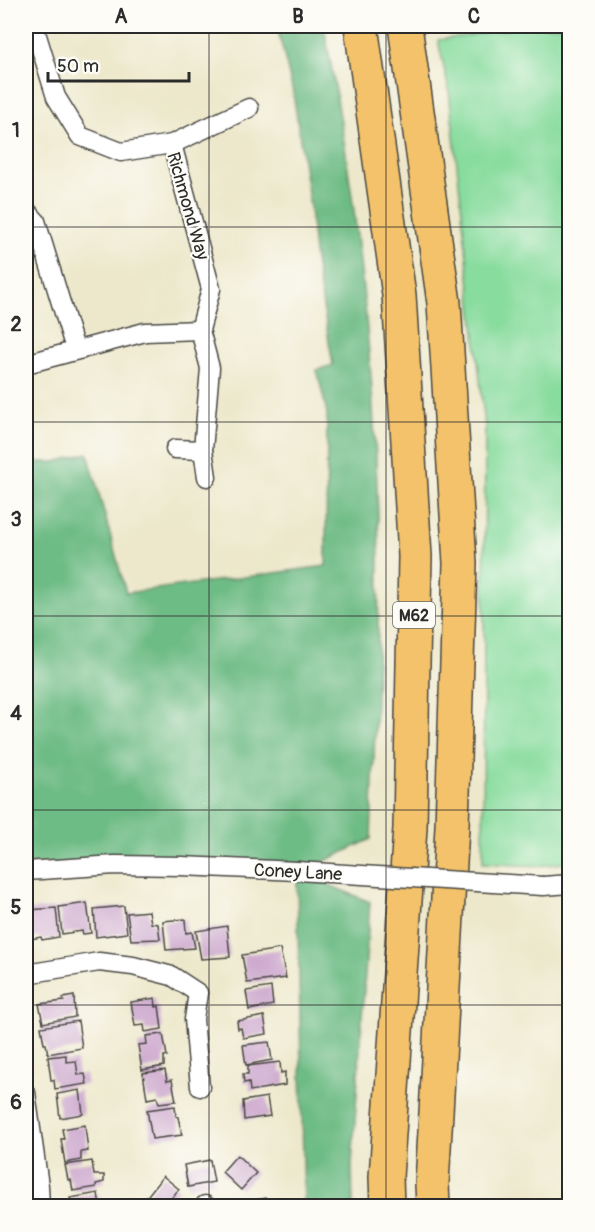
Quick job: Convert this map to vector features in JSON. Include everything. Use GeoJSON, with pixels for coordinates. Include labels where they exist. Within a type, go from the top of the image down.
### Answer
{"type":"FeatureCollection","features":[{"type":"Feature","properties":{"kind":"highway","name":"M62"},"geometry":{"type":"LineString","coordinates":[[361,26],[399,295],[415,556],[410,828],[386,1177],[387,1206]]}},
{"type":"Feature","properties":{"kind":"highway","name":"M62"},"geometry":{"type":"LineString","coordinates":[[405,26],[444,303],[460,563],[452,827],[433,1160],[433,1206]]}},
{"type":"Feature","properties":{"kind":"street","name":"Richmond Way"},"geometry":{"type":"LineString","coordinates":[[34,26],[56,97],[80,136],[121,152],[172,144],[211,289],[200,330],[210,369],[203,450],[207,477]]}},
{"type":"Feature","properties":{"kind":"street"},"geometry":{"type":"LineString","coordinates":[[172,144],[249,108]]}},
{"type":"Feature","properties":{"kind":"street"},"geometry":{"type":"LineString","coordinates":[[26,210],[36,221],[75,349]]}},
{"type":"Feature","properties":{"kind":"street"},"geometry":{"type":"LineString","coordinates":[[26,364],[145,332],[200,330]]}},
{"type":"Feature","properties":{"kind":"street"},"geometry":{"type":"LineString","coordinates":[[175,449],[203,450]]}},
{"type":"Feature","properties":{"kind":"street","name":"Coney Lane"},"geometry":{"type":"LineString","coordinates":[[26,872],[115,865],[181,866],[543,886],[570,884]]}},
{"type":"Feature","properties":{"kind":"street"},"geometry":{"type":"LineString","coordinates":[[26,974],[99,962],[134,966],[172,976],[198,993],[194,1019],[200,1087]]}},
{"type":"Feature","properties":{"kind":"street"},"geometry":{"type":"LineString","coordinates":[[26,1093],[40,1206]]}},
{"type":"Feature","properties":{"kind":"green space"},"geometry":{"type":"Polygon","coordinates":[[[277,26],[324,26],[347,159],[364,292],[374,427],[379,562],[371,839],[317,865],[26,864],[26,465],[34,462],[56,462],[88,453],[126,593],[326,566],[327,413],[317,370],[333,365],[314,254],[310,207],[293,92],[277,26]]]}},
{"type":"Feature","properties":{"kind":"green space"},"geometry":{"type":"Polygon","coordinates":[[[528,26],[570,26],[570,862],[538,866],[483,863],[485,427],[449,90],[438,40],[528,26]]]}},
{"type":"Feature","properties":{"kind":"green space"},"geometry":{"type":"Polygon","coordinates":[[[297,880],[317,880],[370,902],[352,1165],[353,1206],[304,1206],[297,880]]]}},
{"type":"Feature","properties":{"kind":"building"},"geometry":{"type":"Polygon","coordinates":[[[87,903],[91,933],[83,934],[82,931],[62,934],[59,907],[87,903]]]}},
{"type":"Feature","properties":{"kind":"building"},"geometry":{"type":"Polygon","coordinates":[[[124,906],[127,933],[96,937],[94,909],[124,906]]]}},
{"type":"Feature","properties":{"kind":"building"},"geometry":{"type":"Polygon","coordinates":[[[56,908],[59,937],[42,940],[41,937],[30,939],[27,910],[56,908]]]}},
{"type":"Feature","properties":{"kind":"building"},"geometry":{"type":"Polygon","coordinates":[[[149,911],[151,923],[158,924],[160,939],[131,940],[127,913],[149,911]]]}},
{"type":"Feature","properties":{"kind":"building"},"geometry":{"type":"Polygon","coordinates":[[[185,919],[186,933],[192,932],[195,948],[166,950],[163,921],[185,919]]]}},
{"type":"Feature","properties":{"kind":"building"},"geometry":{"type":"Polygon","coordinates":[[[227,926],[230,957],[201,959],[196,931],[227,926]]]}},
{"type":"Feature","properties":{"kind":"building"},"geometry":{"type":"Polygon","coordinates":[[[280,949],[286,978],[247,983],[242,955],[280,949]]]}},
{"type":"Feature","properties":{"kind":"building"},"geometry":{"type":"Polygon","coordinates":[[[271,987],[273,1005],[249,1010],[246,991],[271,987]]]}},
{"type":"Feature","properties":{"kind":"building"},"geometry":{"type":"Polygon","coordinates":[[[74,996],[75,1017],[43,1023],[39,1004],[64,1001],[63,998],[74,996]]]}},
{"type":"Feature","properties":{"kind":"building"},"geometry":{"type":"Polygon","coordinates":[[[155,998],[156,1007],[159,1006],[162,1029],[145,1032],[144,1025],[135,1026],[131,1002],[155,998]]]}},
{"type":"Feature","properties":{"kind":"building"},"geometry":{"type":"Polygon","coordinates":[[[264,1016],[267,1034],[243,1038],[237,1021],[264,1016]]]}},
{"type":"Feature","properties":{"kind":"building"},"geometry":{"type":"Polygon","coordinates":[[[78,1021],[82,1048],[48,1054],[41,1027],[78,1021]]]}},
{"type":"Feature","properties":{"kind":"building"},"geometry":{"type":"Polygon","coordinates":[[[163,1034],[167,1056],[164,1056],[164,1066],[142,1070],[138,1045],[147,1044],[146,1036],[163,1034]]]}},
{"type":"Feature","properties":{"kind":"building"},"geometry":{"type":"Polygon","coordinates":[[[269,1042],[272,1060],[246,1065],[243,1045],[269,1042]]]}},
{"type":"Feature","properties":{"kind":"building"},"geometry":{"type":"Polygon","coordinates":[[[66,1055],[66,1062],[76,1061],[78,1075],[85,1074],[87,1084],[55,1089],[54,1080],[51,1080],[48,1057],[66,1055]]]}},
{"type":"Feature","properties":{"kind":"building"},"geometry":{"type":"Polygon","coordinates":[[[280,1062],[281,1073],[285,1072],[285,1085],[250,1091],[249,1082],[244,1083],[243,1074],[248,1074],[248,1066],[280,1062]]]}},
{"type":"Feature","properties":{"kind":"building"},"geometry":{"type":"Polygon","coordinates":[[[165,1070],[167,1081],[172,1080],[176,1101],[159,1103],[157,1097],[147,1099],[143,1073],[165,1070]]]}},
{"type":"Feature","properties":{"kind":"building"},"geometry":{"type":"Polygon","coordinates":[[[80,1090],[83,1114],[60,1118],[57,1094],[80,1090]]]}},
{"type":"Feature","properties":{"kind":"building"},"geometry":{"type":"Polygon","coordinates":[[[267,1097],[270,1116],[244,1120],[243,1101],[267,1097]]]}},
{"type":"Feature","properties":{"kind":"building"},"geometry":{"type":"Polygon","coordinates":[[[175,1106],[182,1135],[152,1139],[147,1110],[175,1106]]]}},
{"type":"Feature","properties":{"kind":"building"},"geometry":{"type":"Polygon","coordinates":[[[85,1125],[88,1151],[81,1152],[81,1160],[65,1163],[61,1139],[64,1139],[62,1129],[85,1125]]]}},
{"type":"Feature","properties":{"kind":"building"},"geometry":{"type":"Polygon","coordinates":[[[237,1155],[256,1173],[241,1190],[222,1172],[237,1155]]]}},
{"type":"Feature","properties":{"kind":"building"},"geometry":{"type":"Polygon","coordinates":[[[210,1160],[214,1182],[188,1187],[184,1165],[210,1160]]]}},
{"type":"Feature","properties":{"kind":"building"},"geometry":{"type":"Polygon","coordinates":[[[92,1161],[94,1175],[104,1175],[104,1182],[96,1184],[96,1187],[73,1191],[65,1165],[92,1161]]]}},
{"type":"Feature","properties":{"kind":"building"},"geometry":{"type":"Polygon","coordinates":[[[163,1176],[179,1189],[165,1206],[155,1206],[145,1199],[163,1176]]]}},
{"type":"Feature","properties":{"kind":"building"},"geometry":{"type":"Polygon","coordinates":[[[98,1193],[100,1206],[71,1206],[70,1198],[98,1193]]]}},
{"type":"Feature","properties":{"kind":"building"},"geometry":{"type":"Polygon","coordinates":[[[266,1198],[268,1206],[233,1206],[233,1204],[266,1198]]]}}]}
